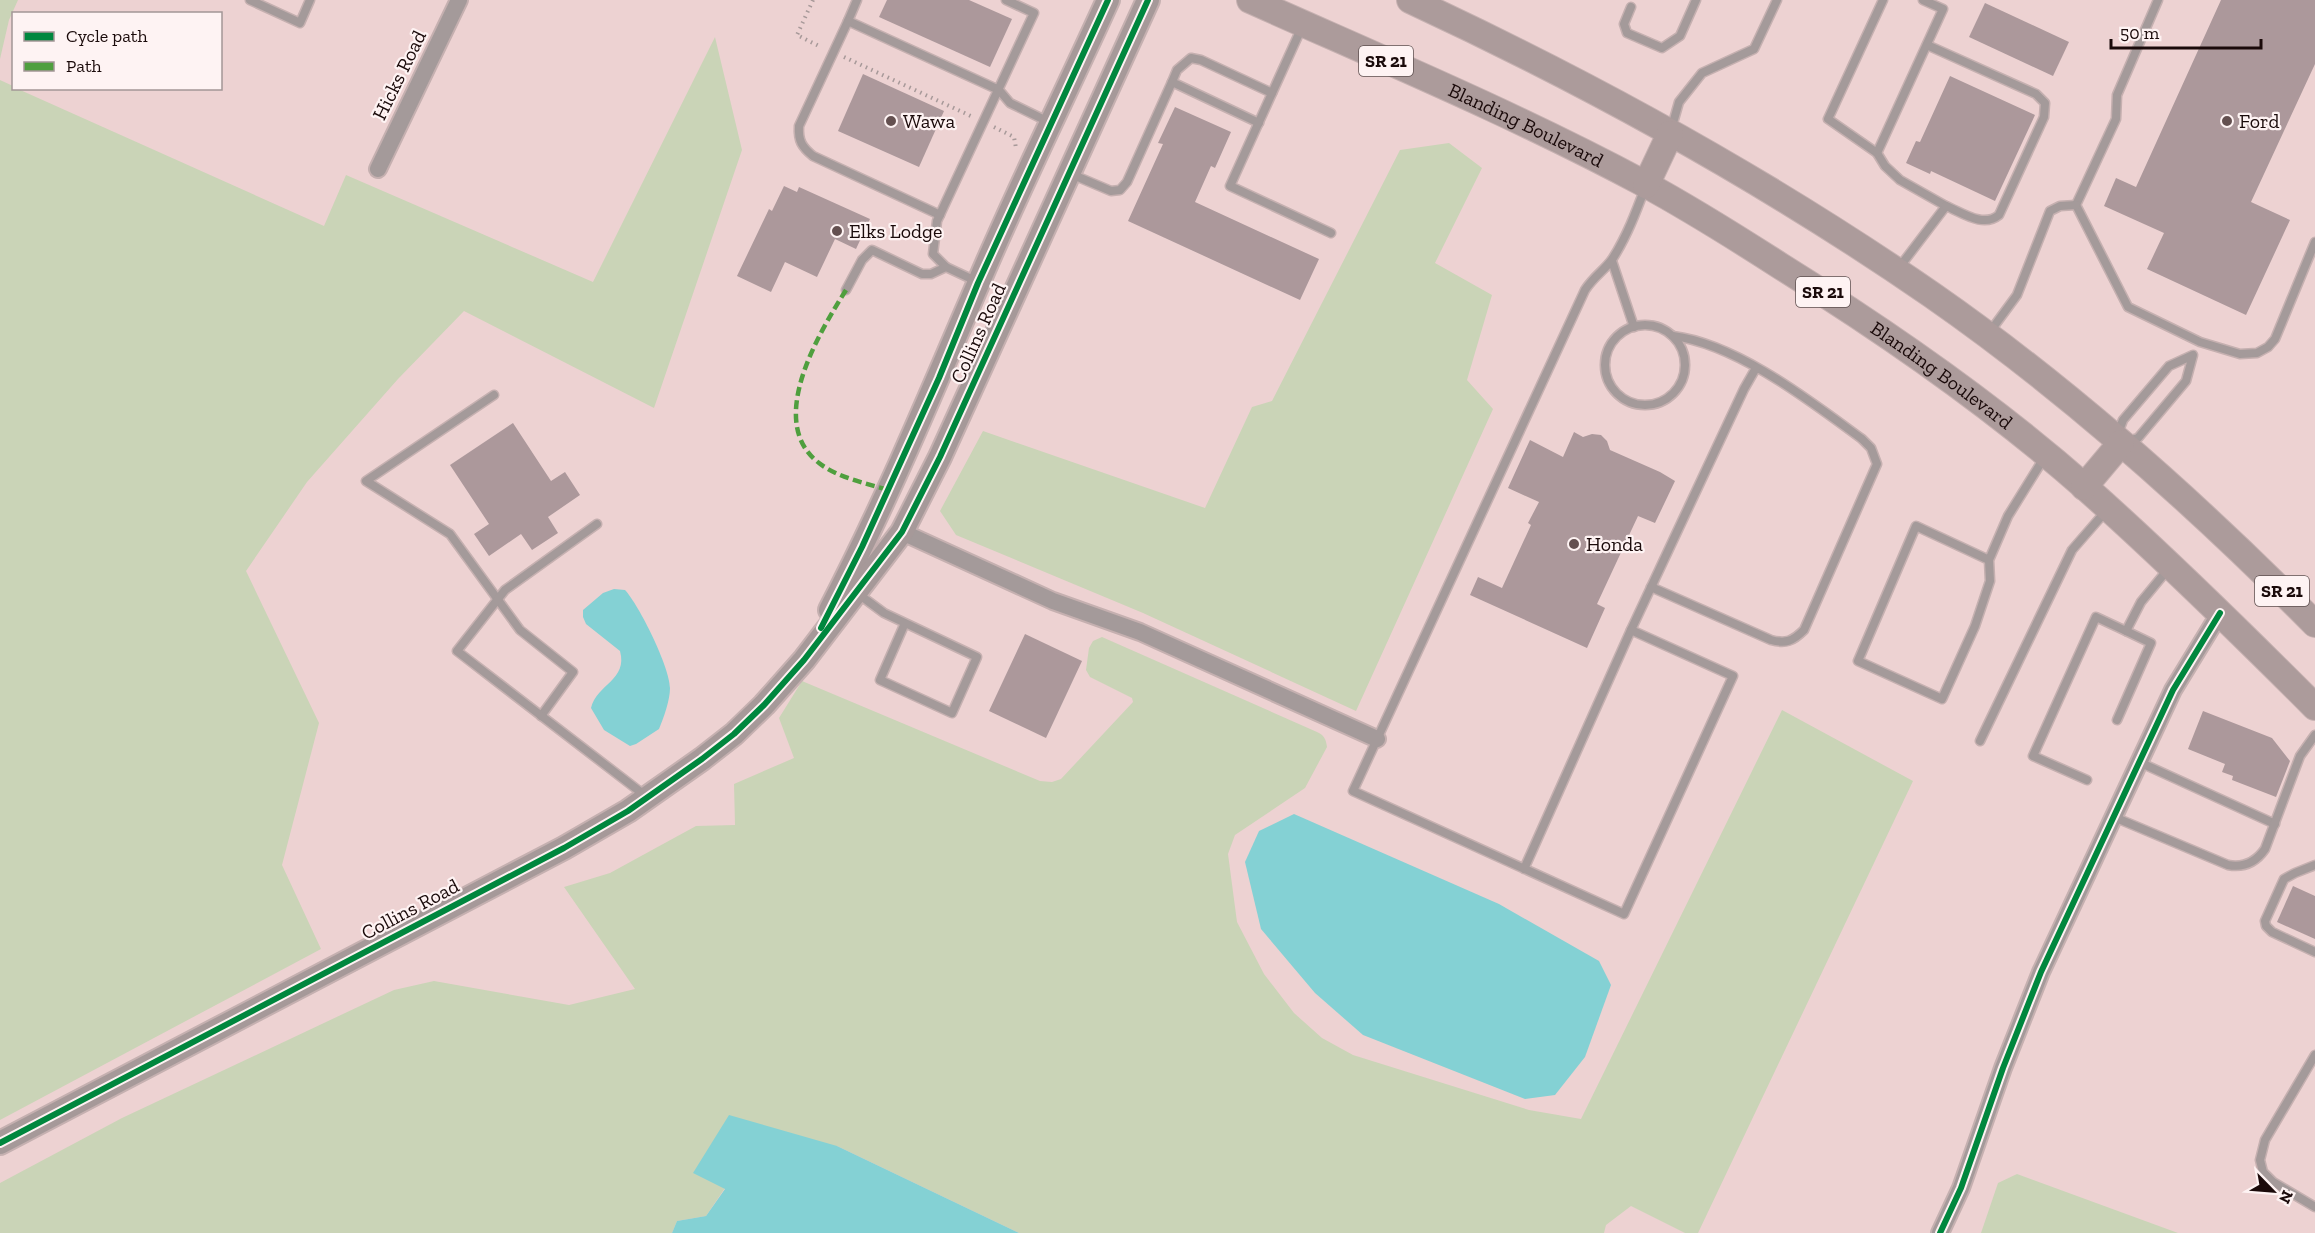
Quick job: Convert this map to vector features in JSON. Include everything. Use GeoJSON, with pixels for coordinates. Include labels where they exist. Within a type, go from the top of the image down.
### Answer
{"type":"FeatureCollection","features":[{"type":"Feature","properties":{"kind":"main road","name":"Blanding Boulevard"},"geometry":{"type":"LineString","coordinates":[[1250,0],[1562,141],[1646,185],[1851,311],[1922,359],[2084,486],[2171,565],[2315,707]]}},
{"type":"Feature","properties":{"kind":"main road","name":"SR 21"},"geometry":{"type":"LineString","coordinates":[[1410,0],[1561,74],[1741,172],[1896,272],[2046,380],[2121,443],[2203,516],[2315,624]]}},
{"type":"Feature","properties":{"kind":"main road"},"geometry":{"type":"LineString","coordinates":[[1646,185],[1670,134]]}},
{"type":"Feature","properties":{"kind":"main road"},"geometry":{"type":"LineString","coordinates":[[2084,486],[2121,443]]}},
{"type":"Feature","properties":{"kind":"street","name":"Hicks Road"},"geometry":{"type":"LineString","coordinates":[[378,169],[459,0]]}},
{"type":"Feature","properties":{"kind":"street","name":"Collins Road"},"geometry":{"type":"LineString","coordinates":[[804,660],[862,547],[939,378],[978,283],[1108,0]]}},
{"type":"Feature","properties":{"kind":"street","name":"Collins Road"},"geometry":{"type":"LineString","coordinates":[[0,1143],[564,848],[647,798],[702,759],[734,734],[764,705],[804,660],[902,532],[940,457],[1148,0]]}},
{"type":"Feature","properties":{"kind":"street"},"geometry":{"type":"LineString","coordinates":[[902,532],[1053,601],[1140,632],[1377,739]]}},
{"type":"Feature","properties":{"kind":"street"},"geometry":{"type":"LineString","coordinates":[[1940,1233],[1961,1188],[2003,1068],[2041,972],[2173,690],[2220,613]]}},
{"type":"Feature","properties":{"kind":"lane"},"geometry":{"type":"LineString","coordinates":[[250,0],[300,23],[310,0]]}},
{"type":"Feature","properties":{"kind":"lane"},"geometry":{"type":"LineString","coordinates":[[857,0],[799,126],[798,139],[804,149],[813,156],[940,215]]}},
{"type":"Feature","properties":{"kind":"lane"},"geometry":{"type":"LineString","coordinates":[[978,283],[946,267],[933,254],[935,233],[940,215],[1034,13],[1006,0]]}},
{"type":"Feature","properties":{"kind":"lane"},"geometry":{"type":"LineString","coordinates":[[1631,7],[1623,24],[1627,33],[1662,48],[1680,36],[1696,0]]}},
{"type":"Feature","properties":{"kind":"lane"},"geometry":{"type":"LineString","coordinates":[[1670,134],[1680,102],[1702,73],[1754,49],[1777,0]]}},
{"type":"Feature","properties":{"kind":"lane"},"geometry":{"type":"LineString","coordinates":[[1883,0],[1828,119],[1877,153],[1900,180],[1946,206],[1987,221],[1999,215],[2044,117],[2046,103],[2036,94],[1927,45]]}},
{"type":"Feature","properties":{"kind":"lane"},"geometry":{"type":"LineString","coordinates":[[1877,153],[1943,9],[1923,0]]}},
{"type":"Feature","properties":{"kind":"lane"},"geometry":{"type":"LineString","coordinates":[[2076,205],[2116,119],[2117,95],[2158,0]]}},
{"type":"Feature","properties":{"kind":"lane"},"geometry":{"type":"LineString","coordinates":[[848,21],[999,90],[1010,104],[1052,123]]}},
{"type":"Feature","properties":{"kind":"lane"},"geometry":{"type":"LineString","coordinates":[[1303,24],[1230,186],[1331,233]]}},
{"type":"Feature","properties":{"kind":"lane"},"geometry":{"type":"LineString","coordinates":[[1068,173],[1111,191],[1120,190],[1127,182],[1177,70],[1191,58],[1201,60],[1272,93]]}},
{"type":"Feature","properties":{"kind":"lane"},"geometry":{"type":"LineString","coordinates":[[1172,82],[1259,123]]}},
{"type":"Feature","properties":{"kind":"lane"},"geometry":{"type":"LineString","coordinates":[[1631,630],[1732,676],[1624,914],[1353,791],[1585,290],[1593,276],[1612,261],[1634,217],[1646,185]]}},
{"type":"Feature","properties":{"kind":"lane"},"geometry":{"type":"LineString","coordinates":[[1987,336],[2017,296],[2050,211],[2060,206],[2076,205]]}},
{"type":"Feature","properties":{"kind":"lane"},"geometry":{"type":"LineString","coordinates":[[2076,205],[2128,306],[2199,342],[2240,354],[2257,353],[2268,347],[2275,339],[2315,242]]}},
{"type":"Feature","properties":{"kind":"lane"},"geometry":{"type":"LineString","coordinates":[[1896,272],[1946,206]]}},
{"type":"Feature","properties":{"kind":"lane"},"geometry":{"type":"LineString","coordinates":[[846,291],[862,260],[872,250],[922,274],[931,274],[946,267]]}},
{"type":"Feature","properties":{"kind":"lane"},"geometry":{"type":"LineString","coordinates":[[1612,261],[1634,327]]}},
{"type":"Feature","properties":{"kind":"lane"},"geometry":{"type":"LineString","coordinates":[[1651,325],[1673,336],[1680,345],[1685,369],[1682,381],[1676,390],[1659,402],[1638,404],[1619,395],[1607,377],[1606,365],[1607,354],[1619,335],[1634,327],[1651,325]]}},
{"type":"Feature","properties":{"kind":"lane"},"geometry":{"type":"LineString","coordinates":[[1650,587],[1771,640],[1784,643],[1792,640],[1804,630],[1877,464],[1871,448],[1862,439],[1756,368],[1718,348],[1673,336]]}},
{"type":"Feature","properties":{"kind":"lane"},"geometry":{"type":"LineString","coordinates":[[2193,355],[2169,366],[2127,415],[2121,424],[2121,443],[2138,438],[2186,381],[2199,342]]}},
{"type":"Feature","properties":{"kind":"lane"},"geometry":{"type":"LineString","coordinates":[[1524,869],[1650,587],[1756,368]]}},
{"type":"Feature","properties":{"kind":"lane"},"geometry":{"type":"LineString","coordinates":[[494,395],[366,481],[450,534],[520,630],[573,672],[541,716]]}},
{"type":"Feature","properties":{"kind":"lane"},"geometry":{"type":"LineString","coordinates":[[1989,560],[1916,526],[1858,661],[1942,699],[1975,626],[1990,581],[1989,560],[2008,516],[2046,455]]}},
{"type":"Feature","properties":{"kind":"lane"},"geometry":{"type":"LineString","coordinates":[[1980,741],[2072,550],[2108,508]]}},
{"type":"Feature","properties":{"kind":"lane"},"geometry":{"type":"LineString","coordinates":[[597,524],[505,590],[457,651],[647,798]]}},
{"type":"Feature","properties":{"kind":"lane"},"geometry":{"type":"LineString","coordinates":[[2126,631],[2141,602],[2171,565]]}},
{"type":"Feature","properties":{"kind":"lane"},"geometry":{"type":"LineString","coordinates":[[856,592],[884,613],[977,657],[952,713],[880,680],[905,623]]}},
{"type":"Feature","properties":{"kind":"lane"},"geometry":{"type":"LineString","coordinates":[[2087,780],[2033,756],[2096,617],[2151,643],[2116,720]]}},
{"type":"Feature","properties":{"kind":"lane"},"geometry":{"type":"LineString","coordinates":[[2114,817],[2235,867],[2244,865],[2258,858],[2265,849],[2300,756],[2315,735]]}},
{"type":"Feature","properties":{"kind":"lane"},"geometry":{"type":"LineString","coordinates":[[2139,762],[2275,824]]}},
{"type":"Feature","properties":{"kind":"lane"},"geometry":{"type":"LineString","coordinates":[[2315,865],[2284,879],[2265,921],[2268,930],[2315,952]]}},
{"type":"Feature","properties":{"kind":"lane"},"geometry":{"type":"LineString","coordinates":[[2315,1055],[2265,1140],[2259,1160],[2263,1172],[2273,1182],[2315,1207]]}},
{"type":"Feature","properties":{"kind":"path"},"geometry":{"type":"LineString","coordinates":[[813,0],[797,36],[1014,137],[1017,153]]}},
{"type":"Feature","properties":{"kind":"green space"},"geometry":{"type":"Polygon","coordinates":[[[0,0],[18,0],[9,20],[0,59],[0,0]]]}},
{"type":"Feature","properties":{"kind":"green space"},"geometry":{"type":"Polygon","coordinates":[[[715,37],[742,150],[654,408],[464,311],[398,379],[307,482],[246,571],[319,723],[282,865],[321,949],[0,1120],[0,80],[12,86],[12,90],[20,90],[324,226],[346,175],[593,282],[715,37]]]}},
{"type":"Feature","properties":{"kind":"green space"},"geometry":{"type":"Polygon","coordinates":[[[1449,143],[1482,168],[1435,263],[1492,295],[1467,380],[1493,409],[1356,711],[1143,613],[956,535],[940,511],[983,431],[1205,508],[1252,407],[1272,401],[1400,150],[1449,143]]]}},
{"type":"Feature","properties":{"kind":"green space"},"geometry":{"type":"Polygon","coordinates":[[[1102,637],[1317,732],[1325,740],[1327,747],[1305,788],[1235,835],[1228,854],[1237,922],[1264,974],[1294,1013],[1322,1038],[1353,1055],[1529,1110],[1581,1119],[1782,710],[1913,781],[1698,1233],[1685,1233],[1631,1206],[1606,1225],[1604,1233],[1019,1233],[837,1146],[725,1188],[706,1216],[677,1221],[672,1233],[0,1233],[0,1183],[122,1118],[394,990],[434,981],[569,1005],[635,989],[564,887],[610,873],[696,826],[735,825],[734,784],[794,758],[779,718],[802,681],[1040,781],[1052,782],[1061,779],[1133,702],[1132,698],[1090,677],[1086,670],[1089,648],[1093,641],[1102,637]]]}},
{"type":"Feature","properties":{"kind":"green space"},"geometry":{"type":"Polygon","coordinates":[[[2017,1174],[2178,1233],[1981,1233],[1998,1183],[2017,1174]]]}},
{"type":"Feature","properties":{"kind":"water"},"geometry":{"type":"Polygon","coordinates":[[[614,589],[625,590],[638,609],[653,637],[669,678],[668,703],[659,729],[630,746],[604,730],[591,708],[599,693],[620,669],[621,661],[620,651],[586,624],[583,610],[603,593],[614,589]]]}},
{"type":"Feature","properties":{"kind":"water"},"geometry":{"type":"Polygon","coordinates":[[[1294,814],[1499,904],[1599,961],[1611,985],[1585,1057],[1555,1095],[1525,1099],[1363,1035],[1315,993],[1261,929],[1245,862],[1259,831],[1294,814]]]}},
{"type":"Feature","properties":{"kind":"water"},"geometry":{"type":"Polygon","coordinates":[[[729,1115],[837,1146],[1019,1233],[672,1233],[677,1221],[706,1216],[725,1189],[693,1173],[729,1115]]]}},
{"type":"Feature","properties":{"kind":"building","name":"Wawa"},"geometry":{"type":"Polygon","coordinates":[[[887,0],[969,0],[1012,19],[990,67],[879,17],[887,0]]]}},
{"type":"Feature","properties":{"kind":"building","name":"Ford"},"geometry":{"type":"Polygon","coordinates":[[[2221,0],[2315,0],[2315,64],[2251,202],[2290,220],[2246,315],[2147,269],[2164,233],[2104,206],[2116,178],[2136,187],[2221,0]]]}},
{"type":"Feature","properties":{"kind":"building"},"geometry":{"type":"Polygon","coordinates":[[[1985,3],[2069,42],[2053,76],[1969,37],[1985,3]]]}},
{"type":"Feature","properties":{"kind":"building","name":"Wawa"},"geometry":{"type":"Polygon","coordinates":[[[863,74],[944,111],[919,167],[838,131],[863,74]]]}},
{"type":"Feature","properties":{"kind":"building"},"geometry":{"type":"Polygon","coordinates":[[[1950,76],[2035,115],[1995,201],[1931,171],[1930,174],[1906,163],[1916,141],[1920,142],[1950,76]]]}},
{"type":"Feature","properties":{"kind":"building"},"geometry":{"type":"Polygon","coordinates":[[[1175,107],[1231,132],[1215,168],[1211,166],[1195,202],[1319,259],[1300,300],[1128,221],[1163,144],[1158,143],[1175,107]]]}},
{"type":"Feature","properties":{"kind":"building"},"geometry":{"type":"Polygon","coordinates":[[[784,186],[797,192],[799,187],[870,219],[856,249],[835,239],[817,277],[785,262],[771,292],[737,276],[769,209],[772,211],[784,186]]]}},
{"type":"Feature","properties":{"kind":"building"},"geometry":{"type":"Polygon","coordinates":[[[513,423],[551,481],[565,472],[580,495],[548,517],[558,533],[532,550],[521,534],[489,556],[474,534],[489,524],[450,465],[513,423]]]}},
{"type":"Feature","properties":{"kind":"building","name":"Honda"},"geometry":{"type":"Polygon","coordinates":[[[1574,432],[1583,437],[1592,434],[1601,435],[1607,441],[1610,450],[1675,481],[1655,523],[1638,516],[1597,604],[1605,608],[1587,648],[1470,595],[1478,577],[1502,588],[1531,525],[1528,523],[1539,502],[1508,488],[1530,440],[1563,457],[1574,432]]]}},
{"type":"Feature","properties":{"kind":"building"},"geometry":{"type":"Polygon","coordinates":[[[1025,634],[1082,661],[1046,738],[989,711],[1025,634]]]}},
{"type":"Feature","properties":{"kind":"building"},"geometry":{"type":"Polygon","coordinates":[[[2203,711],[2272,738],[2290,761],[2276,797],[2232,780],[2233,776],[2222,772],[2225,764],[2188,749],[2203,711]]]}},
{"type":"Feature","properties":{"kind":"building"},"geometry":{"type":"Polygon","coordinates":[[[2293,886],[2315,896],[2315,939],[2277,922],[2293,886]]]}},
{"type":"Feature","properties":{"kind":"marked path"},"geometry":{"type":"LineString","coordinates":[[846,290],[823,329],[802,377],[797,402],[797,425],[804,446],[819,463],[843,476],[888,490]]}},
{"type":"Feature","properties":{"kind":"cycle path"},"geometry":{"type":"LineString","coordinates":[[821,628],[862,547],[939,378],[978,283],[1108,0]]}},
{"type":"Feature","properties":{"kind":"cycle path"},"geometry":{"type":"LineString","coordinates":[[0,1143],[564,848],[628,811],[702,759],[734,734],[764,705],[804,660],[902,532],[940,457],[1148,0]]}},
{"type":"Feature","properties":{"kind":"cycle path"},"geometry":{"type":"LineString","coordinates":[[1940,1233],[1961,1188],[2003,1068],[2041,972],[2173,690],[2220,613]]}},
{"type":"Feature","properties":{"kind":"place","name":"Wawa"},"geometry":{"type":"Point","coordinates":[891,121]}},
{"type":"Feature","properties":{"kind":"place","name":"Ford"},"geometry":{"type":"Point","coordinates":[2227,121]}},
{"type":"Feature","properties":{"kind":"place","name":"Elks Lodge"},"geometry":{"type":"Point","coordinates":[837,231]}},
{"type":"Feature","properties":{"kind":"place","name":"Honda"},"geometry":{"type":"Point","coordinates":[1574,544]}}]}
